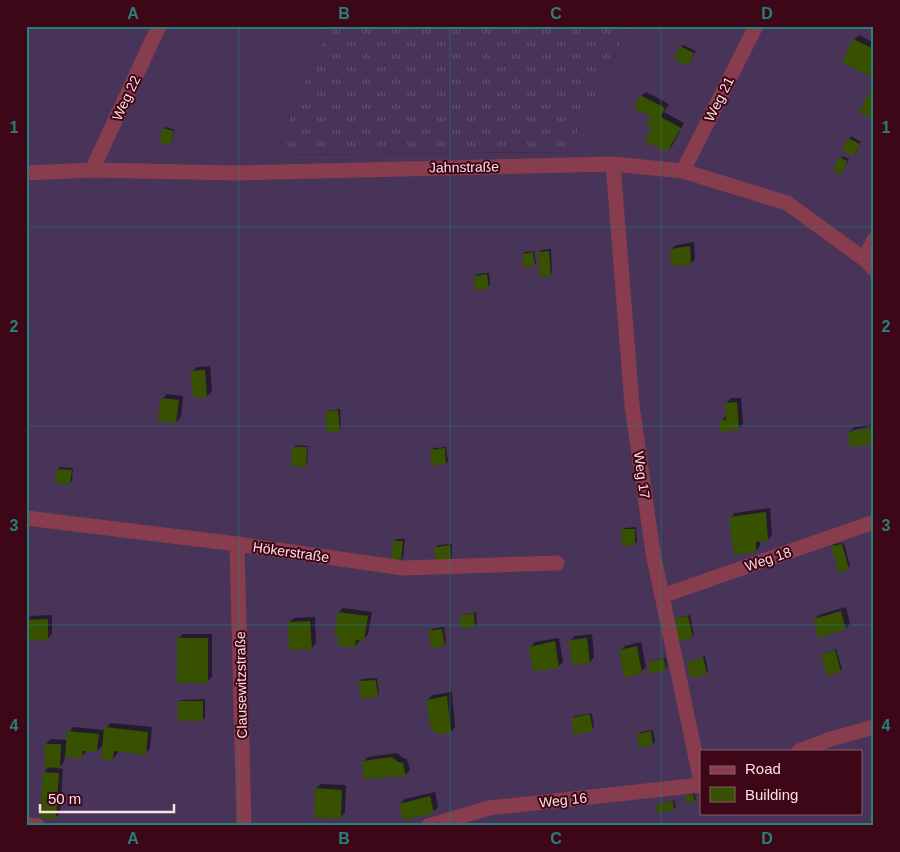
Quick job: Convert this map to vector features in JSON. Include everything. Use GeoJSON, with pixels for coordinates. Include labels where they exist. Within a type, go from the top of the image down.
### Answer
{"type":"FeatureCollection","features":[{"type":"Feature","properties":{"kind":"street","name":"Weg 22"},"geometry":{"type":"LineString","coordinates":[[92,170],[159,26]]}},
{"type":"Feature","properties":{"kind":"street","name":"Weg 21"},"geometry":{"type":"LineString","coordinates":[[682,171],[756,26]]}},
{"type":"Feature","properties":{"kind":"street","name":"Jahnstraße"},"geometry":{"type":"LineString","coordinates":[[26,173],[92,170],[236,173],[613,164],[682,171],[787,203],[869,264]]}},
{"type":"Feature","properties":{"kind":"street","name":"Weg 17"},"geometry":{"type":"LineString","coordinates":[[613,164],[632,405],[653,553],[700,779]]}},
{"type":"Feature","properties":{"kind":"street"},"geometry":{"type":"LineString","coordinates":[[869,264],[874,240]]}},
{"type":"Feature","properties":{"kind":"street","name":"Hökerstraße"},"geometry":{"type":"LineString","coordinates":[[26,518],[237,544],[403,568],[557,563]]}},
{"type":"Feature","properties":{"kind":"street","name":"Weg 18"},"geometry":{"type":"LineString","coordinates":[[662,596],[874,522]]}},
{"type":"Feature","properties":{"kind":"street","name":"Clausewitzstraße"},"geometry":{"type":"LineString","coordinates":[[237,544],[244,826]]}},
{"type":"Feature","properties":{"kind":"street"},"geometry":{"type":"LineString","coordinates":[[802,750],[831,739],[874,728]]}},
{"type":"Feature","properties":{"kind":"street","name":"Weg 16"},"geometry":{"type":"LineString","coordinates":[[428,826],[489,808],[700,784]]}},
{"type":"Feature","properties":{"kind":"street"},"geometry":{"type":"LineString","coordinates":[[26,825],[38,826]]}},
{"type":"Feature","properties":{"kind":"green space"},"geometry":{"type":"Polygon","coordinates":[[[26,26],[329,26],[275,155],[568,152],[629,26],[874,26],[874,826],[26,826],[26,26]]]}},
{"type":"Feature","properties":{"kind":"green space"},"geometry":{"type":"Polygon","coordinates":[[[329,26],[629,26],[568,152],[274,155],[329,26]]]}},
{"type":"Feature","properties":{"kind":"building"},"geometry":{"type":"Polygon","coordinates":[[[853,39],[874,49],[874,70],[871,77],[842,62],[853,39]]]}},
{"type":"Feature","properties":{"kind":"building"},"geometry":{"type":"Polygon","coordinates":[[[680,46],[694,53],[688,66],[674,59],[680,46]]]}},
{"type":"Feature","properties":{"kind":"building"},"geometry":{"type":"Polygon","coordinates":[[[874,84],[874,117],[873,119],[859,112],[874,84]]]}},
{"type":"Feature","properties":{"kind":"building"},"geometry":{"type":"Polygon","coordinates":[[[640,95],[665,108],[661,117],[681,128],[667,152],[645,141],[652,128],[646,125],[651,117],[634,108],[640,95]]]}},
{"type":"Feature","properties":{"kind":"building"},"geometry":{"type":"Polygon","coordinates":[[[163,128],[174,131],[170,145],[159,142],[163,128]]]}},
{"type":"Feature","properties":{"kind":"building"},"geometry":{"type":"Polygon","coordinates":[[[848,138],[860,144],[854,156],[842,150],[848,138]]]}},
{"type":"Feature","properties":{"kind":"building"},"geometry":{"type":"Polygon","coordinates":[[[839,157],[847,161],[842,175],[833,171],[839,157]]]}},
{"type":"Feature","properties":{"kind":"building"},"geometry":{"type":"Polygon","coordinates":[[[690,246],[691,265],[671,266],[670,249],[690,246]]]}},
{"type":"Feature","properties":{"kind":"building"},"geometry":{"type":"Polygon","coordinates":[[[549,251],[551,276],[540,277],[538,252],[549,251]]]}},
{"type":"Feature","properties":{"kind":"building"},"geometry":{"type":"Polygon","coordinates":[[[533,252],[535,266],[524,268],[522,254],[533,252]]]}},
{"type":"Feature","properties":{"kind":"building"},"geometry":{"type":"Polygon","coordinates":[[[487,274],[489,289],[475,290],[474,276],[487,274]]]}},
{"type":"Feature","properties":{"kind":"building"},"geometry":{"type":"Polygon","coordinates":[[[205,370],[207,397],[193,398],[191,371],[205,370]]]}},
{"type":"Feature","properties":{"kind":"building"},"geometry":{"type":"Polygon","coordinates":[[[161,398],[179,400],[176,423],[158,421],[161,398]]]}},
{"type":"Feature","properties":{"kind":"building"},"geometry":{"type":"Polygon","coordinates":[[[737,402],[739,430],[720,432],[720,420],[726,420],[725,403],[737,402]]]}},
{"type":"Feature","properties":{"kind":"building"},"geometry":{"type":"Polygon","coordinates":[[[338,410],[340,431],[327,433],[325,412],[338,410]]]}},
{"type":"Feature","properties":{"kind":"building"},"geometry":{"type":"Polygon","coordinates":[[[873,428],[874,444],[850,447],[848,432],[873,428]]]}},
{"type":"Feature","properties":{"kind":"building"},"geometry":{"type":"Polygon","coordinates":[[[292,447],[307,447],[306,467],[291,466],[292,447]]]}},
{"type":"Feature","properties":{"kind":"building"},"geometry":{"type":"Polygon","coordinates":[[[445,448],[446,464],[432,466],[430,450],[445,448]]]}},
{"type":"Feature","properties":{"kind":"building"},"geometry":{"type":"Polygon","coordinates":[[[57,469],[72,470],[70,484],[55,483],[57,469]]]}},
{"type":"Feature","properties":{"kind":"building"},"geometry":{"type":"Polygon","coordinates":[[[766,512],[768,541],[756,542],[756,552],[734,555],[729,517],[766,512]]]}},
{"type":"Feature","properties":{"kind":"building"},"geometry":{"type":"Polygon","coordinates":[[[621,529],[635,529],[635,545],[622,546],[621,529]]]}},
{"type":"Feature","properties":{"kind":"building"},"geometry":{"type":"Polygon","coordinates":[[[393,541],[403,541],[401,561],[391,560],[393,541]]]}},
{"type":"Feature","properties":{"kind":"building"},"geometry":{"type":"Polygon","coordinates":[[[842,544],[849,569],[839,573],[831,546],[842,544]]]}},
{"type":"Feature","properties":{"kind":"building"},"geometry":{"type":"Polygon","coordinates":[[[450,545],[451,561],[435,562],[435,547],[450,545]]]}},
{"type":"Feature","properties":{"kind":"building"},"geometry":{"type":"Polygon","coordinates":[[[841,611],[846,629],[818,638],[813,619],[841,611]]]}},
{"type":"Feature","properties":{"kind":"building"},"geometry":{"type":"Polygon","coordinates":[[[338,612],[368,616],[364,641],[356,640],[355,648],[337,645],[339,636],[334,635],[338,612]]]}},
{"type":"Feature","properties":{"kind":"building"},"geometry":{"type":"Polygon","coordinates":[[[474,613],[475,627],[461,629],[459,616],[474,613]]]}},
{"type":"Feature","properties":{"kind":"building"},"geometry":{"type":"Polygon","coordinates":[[[688,616],[693,638],[679,641],[674,619],[688,616]]]}},
{"type":"Feature","properties":{"kind":"building"},"geometry":{"type":"Polygon","coordinates":[[[48,619],[48,640],[26,641],[26,620],[48,619]]]}},
{"type":"Feature","properties":{"kind":"building"},"geometry":{"type":"Polygon","coordinates":[[[310,621],[312,649],[289,650],[288,622],[310,621]]]}},
{"type":"Feature","properties":{"kind":"building"},"geometry":{"type":"Polygon","coordinates":[[[442,629],[445,646],[431,648],[428,631],[442,629]]]}},
{"type":"Feature","properties":{"kind":"building"},"geometry":{"type":"Polygon","coordinates":[[[177,638],[208,638],[208,683],[177,683],[177,638]]]}},
{"type":"Feature","properties":{"kind":"building"},"geometry":{"type":"Polygon","coordinates":[[[587,638],[590,663],[572,665],[569,640],[587,638]]]}},
{"type":"Feature","properties":{"kind":"building"},"geometry":{"type":"Polygon","coordinates":[[[555,641],[559,668],[533,671],[529,647],[555,641]]]}},
{"type":"Feature","properties":{"kind":"building"},"geometry":{"type":"Polygon","coordinates":[[[637,646],[642,673],[624,678],[619,650],[637,646]]]}},
{"type":"Feature","properties":{"kind":"building"},"geometry":{"type":"Polygon","coordinates":[[[835,650],[841,672],[827,676],[821,655],[835,650]]]}},
{"type":"Feature","properties":{"kind":"building"},"geometry":{"type":"Polygon","coordinates":[[[703,657],[707,674],[691,678],[687,663],[703,657]]]}},
{"type":"Feature","properties":{"kind":"building"},"geometry":{"type":"Polygon","coordinates":[[[664,659],[666,670],[650,674],[648,662],[664,659]]]}},
{"type":"Feature","properties":{"kind":"building"},"geometry":{"type":"Polygon","coordinates":[[[376,680],[378,697],[361,699],[359,681],[376,680]]]}},
{"type":"Feature","properties":{"kind":"building"},"geometry":{"type":"Polygon","coordinates":[[[447,696],[451,733],[436,734],[430,726],[426,700],[447,696]]]}},
{"type":"Feature","properties":{"kind":"building"},"geometry":{"type":"Polygon","coordinates":[[[178,701],[203,701],[203,721],[178,721],[178,701]]]}},
{"type":"Feature","properties":{"kind":"building"},"geometry":{"type":"Polygon","coordinates":[[[590,714],[593,731],[574,735],[571,718],[590,714]]]}},
{"type":"Feature","properties":{"kind":"building"},"geometry":{"type":"Polygon","coordinates":[[[104,727],[148,732],[146,755],[114,751],[113,760],[101,759],[104,727]]]}},
{"type":"Feature","properties":{"kind":"building"},"geometry":{"type":"Polygon","coordinates":[[[67,731],[99,734],[97,752],[83,751],[82,758],[65,757],[67,731]]]}},
{"type":"Feature","properties":{"kind":"building"},"geometry":{"type":"Polygon","coordinates":[[[651,731],[653,745],[639,748],[637,734],[651,731]]]}},
{"type":"Feature","properties":{"kind":"building"},"geometry":{"type":"Polygon","coordinates":[[[45,744],[61,744],[60,768],[44,767],[45,744]]]}},
{"type":"Feature","properties":{"kind":"building"},"geometry":{"type":"Polygon","coordinates":[[[392,757],[398,762],[403,763],[406,776],[364,779],[362,761],[392,757]]]}},
{"type":"Feature","properties":{"kind":"building"},"geometry":{"type":"Polygon","coordinates":[[[43,772],[59,773],[56,819],[40,818],[43,772]]]}},
{"type":"Feature","properties":{"kind":"building"},"geometry":{"type":"Polygon","coordinates":[[[315,788],[342,790],[341,819],[314,817],[315,788]]]}},
{"type":"Feature","properties":{"kind":"building"},"geometry":{"type":"Polygon","coordinates":[[[693,794],[695,802],[687,803],[685,795],[693,794]]]}},
{"type":"Feature","properties":{"kind":"building"},"geometry":{"type":"Polygon","coordinates":[[[430,796],[434,813],[403,820],[399,804],[430,796]]]}},
{"type":"Feature","properties":{"kind":"building"},"geometry":{"type":"Polygon","coordinates":[[[673,801],[674,810],[658,813],[656,805],[673,801]]]}}]}
